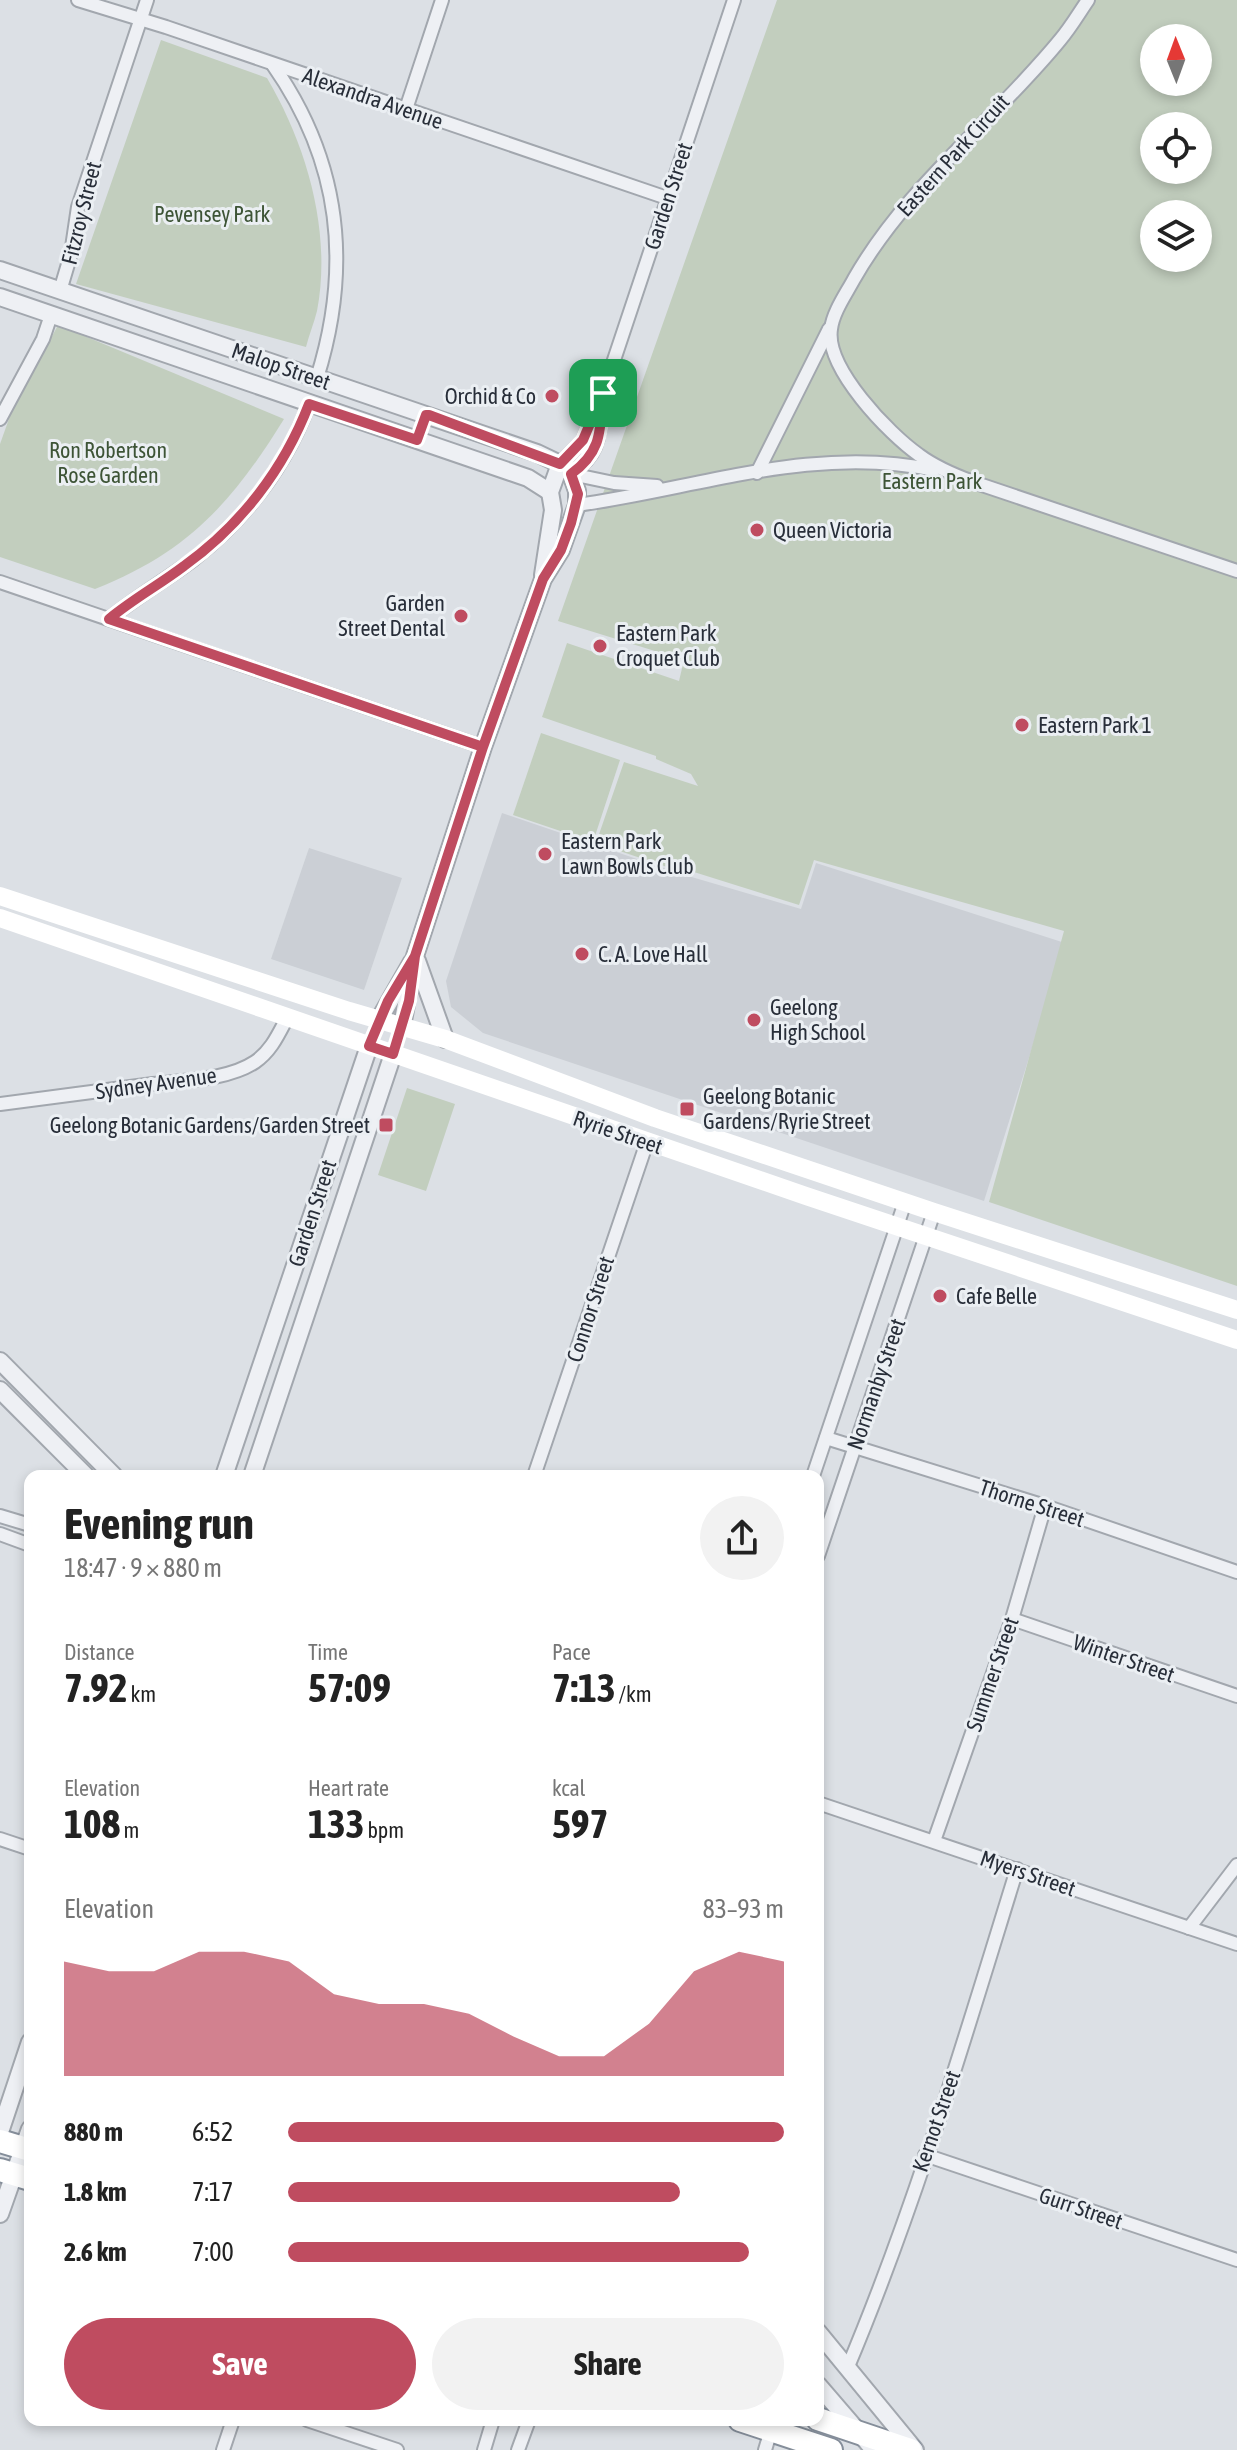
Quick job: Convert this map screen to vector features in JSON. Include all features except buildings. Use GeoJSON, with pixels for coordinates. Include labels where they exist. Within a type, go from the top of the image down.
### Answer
{"type":"FeatureCollection","features":[{"type":"Feature","properties":{"kind":"highway"},"geometry":{"type":"LineString","coordinates":[[0,2141],[24,2142]]}},
{"type":"Feature","properties":{"kind":"highway"},"geometry":{"type":"LineString","coordinates":[[824,2422],[868,2442],[912,2450]]}},
{"type":"Feature","properties":{"kind":"highway"},"geometry":{"type":"LineString","coordinates":[[748,2426],[768,2440],[831,2450]]}},
{"type":"Feature","properties":{"kind":"main road","name":"Ryrie Street"},"geometry":{"type":"LineString","coordinates":[[0,896],[445,1039],[655,1118],[1237,1310]]}},
{"type":"Feature","properties":{"kind":"main road","name":"Ryrie Street"},"geometry":{"type":"LineString","coordinates":[[0,918],[647,1142],[1237,1340]]}},
{"type":"Feature","properties":{"kind":"main road","name":"Garden Street"},"geometry":{"type":"LineString","coordinates":[[369,1046],[379,1020]]}},
{"type":"Feature","properties":{"kind":"main road","name":"Garden Street"},"geometry":{"type":"LineString","coordinates":[[393,1054],[402,1026]]}},
{"type":"Feature","properties":{"kind":"main road"},"geometry":{"type":"LineString","coordinates":[[647,1142],[655,1118]]}},
{"type":"Feature","properties":{"kind":"street","name":"Alexandra Avenue"},"geometry":{"type":"LineString","coordinates":[[78,0],[667,198]]}},
{"type":"Feature","properties":{"kind":"street","name":"Fitzroy Street"},"geometry":{"type":"LineString","coordinates":[[0,419],[43,339],[60,291],[71,254],[78,207],[147,0]]}},
{"type":"Feature","properties":{"kind":"street"},"geometry":{"type":"LineString","coordinates":[[406,109],[442,0]]}},
{"type":"Feature","properties":{"kind":"street","name":"Garden Street"},"geometry":{"type":"LineString","coordinates":[[402,1026],[415,956],[483,747],[543,579],[553,510],[550,492],[583,440],[603,393],[734,0]]}},
{"type":"Feature","properties":{"kind":"street","name":"Eastern Park Circuit"},"geometry":{"type":"LineString","coordinates":[[757,473],[864,262],[921,186],[1062,38],[1088,0]]}},
{"type":"Feature","properties":{"kind":"street"},"geometry":{"type":"LineString","coordinates":[[109,619],[196,557],[233,524],[284,458],[298,433],[317,378],[335,310],[334,219],[325,173],[307,123],[273,65]]}},
{"type":"Feature","properties":{"kind":"street","name":"Malop Street"},"geometry":{"type":"LineString","coordinates":[[0,270],[426,415],[566,469]]}},
{"type":"Feature","properties":{"kind":"street","name":"Malop Street"},"geometry":{"type":"LineString","coordinates":[[0,297],[528,478],[550,492]]}},
{"type":"Feature","properties":{"kind":"street"},"geometry":{"type":"LineString","coordinates":[[832,322],[832,344],[840,365],[862,398],[914,451],[949,473]]}},
{"type":"Feature","properties":{"kind":"street"},"geometry":{"type":"LineString","coordinates":[[417,440],[426,415]]}},
{"type":"Feature","properties":{"kind":"street"},"geometry":{"type":"LineString","coordinates":[[566,469],[577,491],[577,505],[823,462],[871,460],[906,463],[949,473],[1237,571]]}},
{"type":"Feature","properties":{"kind":"street"},"geometry":{"type":"LineString","coordinates":[[566,469],[614,483],[668,487]]}},
{"type":"Feature","properties":{"kind":"street","name":"Garden Street"},"geometry":{"type":"LineString","coordinates":[[543,579],[561,550],[577,505]]}},
{"type":"Feature","properties":{"kind":"street"},"geometry":{"type":"LineString","coordinates":[[0,582],[483,747]]}},
{"type":"Feature","properties":{"kind":"street"},"geometry":{"type":"LineString","coordinates":[[415,956],[445,1039]]}},
{"type":"Feature","properties":{"kind":"street","name":"Garden Street"},"geometry":{"type":"LineString","coordinates":[[379,1020],[415,956]]}},
{"type":"Feature","properties":{"kind":"street","name":"Sydney Avenue"},"geometry":{"type":"LineString","coordinates":[[0,1104],[234,1071],[249,1065],[267,1051],[287,1018]]}},
{"type":"Feature","properties":{"kind":"street","name":"Garden Street"},"geometry":{"type":"LineString","coordinates":[[226,1470],[369,1046]]}},
{"type":"Feature","properties":{"kind":"street","name":"Garden Street"},"geometry":{"type":"LineString","coordinates":[[254,1470],[393,1054]]}},
{"type":"Feature","properties":{"kind":"street","name":"Connor Street"},"geometry":{"type":"LineString","coordinates":[[536,1470],[647,1142]]}},
{"type":"Feature","properties":{"kind":"street"},"geometry":{"type":"LineString","coordinates":[[327,1165],[354,1174]]}},
{"type":"Feature","properties":{"kind":"street","name":"Normanby Street"},"geometry":{"type":"LineString","coordinates":[[815,1470],[905,1202]]}},
{"type":"Feature","properties":{"kind":"street","name":"Normanby Street"},"geometry":{"type":"LineString","coordinates":[[824,1538],[934,1212]]}},
{"type":"Feature","properties":{"kind":"street"},"geometry":{"type":"LineString","coordinates":[[279,1312],[304,1321]]}},
{"type":"Feature","properties":{"kind":"street"},"geometry":{"type":"LineString","coordinates":[[0,1361],[108,1470]]}},
{"type":"Feature","properties":{"kind":"street"},"geometry":{"type":"LineString","coordinates":[[0,1390],[77,1470]]}},
{"type":"Feature","properties":{"kind":"street","name":"Thorne Street"},"geometry":{"type":"LineString","coordinates":[[826,1438],[1045,1506],[1237,1572]]}},
{"type":"Feature","properties":{"kind":"street","name":"Summer Street"},"geometry":{"type":"LineString","coordinates":[[934,1841],[1012,1619],[1045,1506]]}},
{"type":"Feature","properties":{"kind":"street"},"geometry":{"type":"LineString","coordinates":[[1,1517],[24,1517]]}},
{"type":"Feature","properties":{"kind":"street"},"geometry":{"type":"LineString","coordinates":[[1,1517],[24,1523]]}},
{"type":"Feature","properties":{"kind":"street"},"geometry":{"type":"LineString","coordinates":[[0,1534],[24,1543]]}},
{"type":"Feature","properties":{"kind":"street","name":"Winter Street"},"geometry":{"type":"LineString","coordinates":[[1012,1619],[1237,1696]]}},
{"type":"Feature","properties":{"kind":"street","name":"Myers Street"},"geometry":{"type":"LineString","coordinates":[[824,1805],[1237,1944]]}},
{"type":"Feature","properties":{"kind":"street"},"geometry":{"type":"LineString","coordinates":[[0,1839],[24,1847]]}},
{"type":"Feature","properties":{"kind":"street"},"geometry":{"type":"LineString","coordinates":[[1189,1928],[1237,1865]]}},
{"type":"Feature","properties":{"kind":"street","name":"Kernot Street"},"geometry":{"type":"LineString","coordinates":[[847,2369],[872,2309],[925,2155],[1017,1869]]}},
{"type":"Feature","properties":{"kind":"street"},"geometry":{"type":"LineString","coordinates":[[0,2132],[24,2060]]}},
{"type":"Feature","properties":{"kind":"street"},"geometry":{"type":"LineString","coordinates":[[0,2214],[24,2152]]}},
{"type":"Feature","properties":{"kind":"street","name":"Gurr Street"},"geometry":{"type":"LineString","coordinates":[[925,2155],[1237,2260]]}},
{"type":"Feature","properties":{"kind":"street"},"geometry":{"type":"LineString","coordinates":[[824,2340],[912,2450]]}},
{"type":"Feature","properties":{"kind":"street"},"geometry":{"type":"LineString","coordinates":[[824,2392],[868,2442]]}},
{"type":"Feature","properties":{"kind":"street"},"geometry":{"type":"LineString","coordinates":[[223,2450],[231,2426]]}},
{"type":"Feature","properties":{"kind":"street"},"geometry":{"type":"LineString","coordinates":[[325,2426],[397,2450]]}},
{"type":"Feature","properties":{"kind":"street"},"geometry":{"type":"LineString","coordinates":[[484,2450],[491,2426]]}},
{"type":"Feature","properties":{"kind":"street"},"geometry":{"type":"LineString","coordinates":[[518,2450],[527,2426]]}},
{"type":"Feature","properties":{"kind":"shaded area","name":"Geelong High School"},"geometry":{"type":"Polygon","coordinates":[[[502,813],[678,873],[801,909],[816,863],[1065,943],[984,1201],[483,1033],[451,1007],[446,981],[502,813]]]}},
{"type":"Feature","properties":{"kind":"shaded area"},"geometry":{"type":"Polygon","coordinates":[[[309,848],[402,878],[364,990],[271,959],[309,848]]]}},
{"type":"Feature","properties":{"kind":"green space","name":"Eastern Park"},"geometry":{"type":"Polygon","coordinates":[[[777,0],[1237,0],[1237,1286],[989,1202],[1064,931],[814,860],[799,905],[678,867],[676,870],[596,843],[624,762],[698,786],[691,774],[656,759],[656,756],[542,717],[567,643],[679,681],[684,660],[558,621],[777,0]]]}},
{"type":"Feature","properties":{"kind":"green space","name":"Pevensey Park"},"geometry":{"type":"Polygon","coordinates":[[[161,40],[267,78],[281,104],[304,161],[318,220],[321,281],[317,311],[306,347],[76,284],[161,40]]]}},
{"type":"Feature","properties":{"kind":"green space","name":"Ron Robertson Rose Garden"},"geometry":{"type":"Polygon","coordinates":[[[58,325],[284,419],[246,476],[205,522],[156,559],[95,589],[0,557],[0,444],[10,416],[58,325]]]}},
{"type":"Feature","properties":{"kind":"green space"},"geometry":{"type":"Polygon","coordinates":[[[541,733],[620,760],[593,842],[513,815],[541,733]]]}},
{"type":"Feature","properties":{"kind":"green space"},"geometry":{"type":"Polygon","coordinates":[[[407,1088],[455,1104],[426,1191],[378,1175],[407,1088]]]}},
{"type":"Feature","properties":{"kind":"place","name":"Orchid & Co"},"geometry":{"type":"Point","coordinates":[552,396]}},
{"type":"Feature","properties":{"kind":"place","name":"Queen Victoria"},"geometry":{"type":"Point","coordinates":[757,530]}},
{"type":"Feature","properties":{"kind":"place","name":"Garden Street Dental"},"geometry":{"type":"Point","coordinates":[461,616]}},
{"type":"Feature","properties":{"kind":"place","name":"Eastern Park Croquet Club"},"geometry":{"type":"Point","coordinates":[600,646]}},
{"type":"Feature","properties":{"kind":"place","name":"Eastern Park 1"},"geometry":{"type":"Point","coordinates":[1022,725]}},
{"type":"Feature","properties":{"kind":"place","name":"Eastern Park Lawn Bowls Club"},"geometry":{"type":"Point","coordinates":[545,854]}},
{"type":"Feature","properties":{"kind":"place","name":"C. A. Love Hall"},"geometry":{"type":"Point","coordinates":[582,954]}},
{"type":"Feature","properties":{"kind":"place","name":"Geelong High School"},"geometry":{"type":"Point","coordinates":[754,1020]}},
{"type":"Feature","properties":{"kind":"place","name":"Geelong Botanic Gardens/Ryrie Street"},"geometry":{"type":"Point","coordinates":[687,1109]}},
{"type":"Feature","properties":{"kind":"place","name":"Geelong Botanic Gardens/Garden Street"},"geometry":{"type":"Point","coordinates":[386,1125]}},
{"type":"Feature","properties":{"kind":"place","name":"Cafe Belle"},"geometry":{"type":"Point","coordinates":[940,1296]}},
{"type":"Feature","properties":{"kind":"route"},"geometry":{"type":"LineString","coordinates":[[603,393],[583,440],[560,464],[429,415],[426,415],[417,440],[309,404],[284,458],[233,524],[181,569],[136,597],[109,619],[483,747],[415,956],[409,1001],[393,1054],[369,1046],[388,1001],[415,956],[432,907],[483,747],[543,579],[561,550],[571,523],[578,494],[571,474],[584,465],[595,451],[603,393]]}}]}
